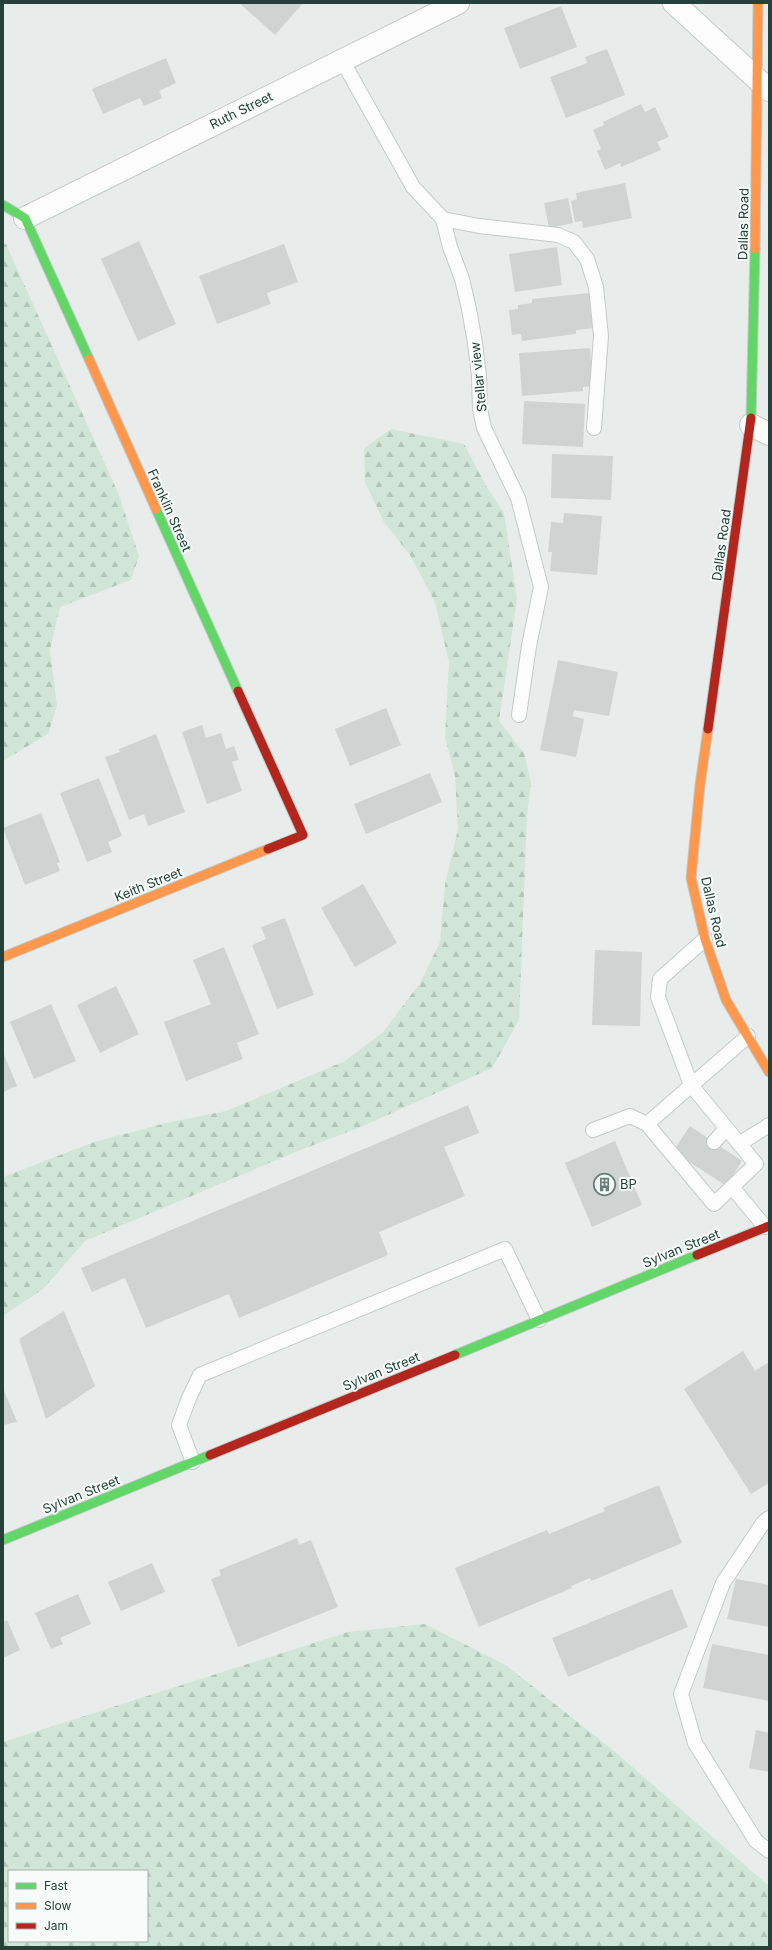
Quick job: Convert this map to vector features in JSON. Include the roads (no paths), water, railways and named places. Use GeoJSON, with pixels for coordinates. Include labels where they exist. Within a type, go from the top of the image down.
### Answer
{"type":"FeatureCollection","features":[{"type":"Feature","properties":{"kind":"street","name":"Ruth Street"},"geometry":{"type":"LineString","coordinates":[[25,218],[458,3]]}},
{"type":"Feature","properties":{"kind":"street"},"geometry":{"type":"LineString","coordinates":[[674,3],[765,80]]}},
{"type":"Feature","properties":{"kind":"street","name":"Dallas Road"},"geometry":{"type":"LineString","coordinates":[[758,3],[765,80],[760,429],[700,785],[691,878],[705,939],[726,1000],[769,1072]]}},
{"type":"Feature","properties":{"kind":"street"},"geometry":{"type":"LineString","coordinates":[[3,206],[25,218]]}},
{"type":"Feature","properties":{"kind":"street","name":"Franklin Street"},"geometry":{"type":"LineString","coordinates":[[25,218],[303,835]]}},
{"type":"Feature","properties":{"kind":"street","name":"Keith Street"},"geometry":{"type":"LineString","coordinates":[[3,957],[303,835]]}},
{"type":"Feature","properties":{"kind":"street","name":"Sylvan Street"},"geometry":{"type":"LineString","coordinates":[[3,1540],[767,1226]]}},
{"type":"Feature","properties":{"kind":"lane","name":"Stellar view"},"geometry":{"type":"LineString","coordinates":[[342,60],[413,188],[443,219],[469,309],[479,376],[480,409],[484,428],[518,498],[541,587],[529,646],[519,715]]}},
{"type":"Feature","properties":{"kind":"lane"},"geometry":{"type":"LineString","coordinates":[[443,219],[479,226],[558,235],[574,242],[587,259],[596,287],[601,336],[594,428]]}},
{"type":"Feature","properties":{"kind":"lane"},"geometry":{"type":"LineString","coordinates":[[593,1130],[630,1116],[647,1124],[691,1169],[714,1204],[756,1164],[691,1085],[658,997],[660,979],[705,939]]}},
{"type":"Feature","properties":{"kind":"lane"},"geometry":{"type":"LineString","coordinates":[[647,1124],[748,1036]]}},
{"type":"Feature","properties":{"kind":"lane"},"geometry":{"type":"LineString","coordinates":[[739,1144],[769,1125]]}},
{"type":"Feature","properties":{"kind":"lane"},"geometry":{"type":"LineString","coordinates":[[714,1142],[726,1129]]}},
{"type":"Feature","properties":{"kind":"lane"},"geometry":{"type":"LineString","coordinates":[[732,1187],[767,1226]]}},
{"type":"Feature","properties":{"kind":"lane"},"geometry":{"type":"LineString","coordinates":[[193,1462],[179,1425],[189,1398],[200,1375],[468,1264],[505,1249],[539,1320]]}},
{"type":"Feature","properties":{"kind":"lane"},"geometry":{"type":"LineString","coordinates":[[769,1518],[763,1523],[723,1583],[681,1694],[695,1743],[756,1841],[769,1851]]}},
{"type":"Feature","properties":{"kind":"place","name":"BP"},"geometry":{"type":"Point","coordinates":[604,1184]}}]}
